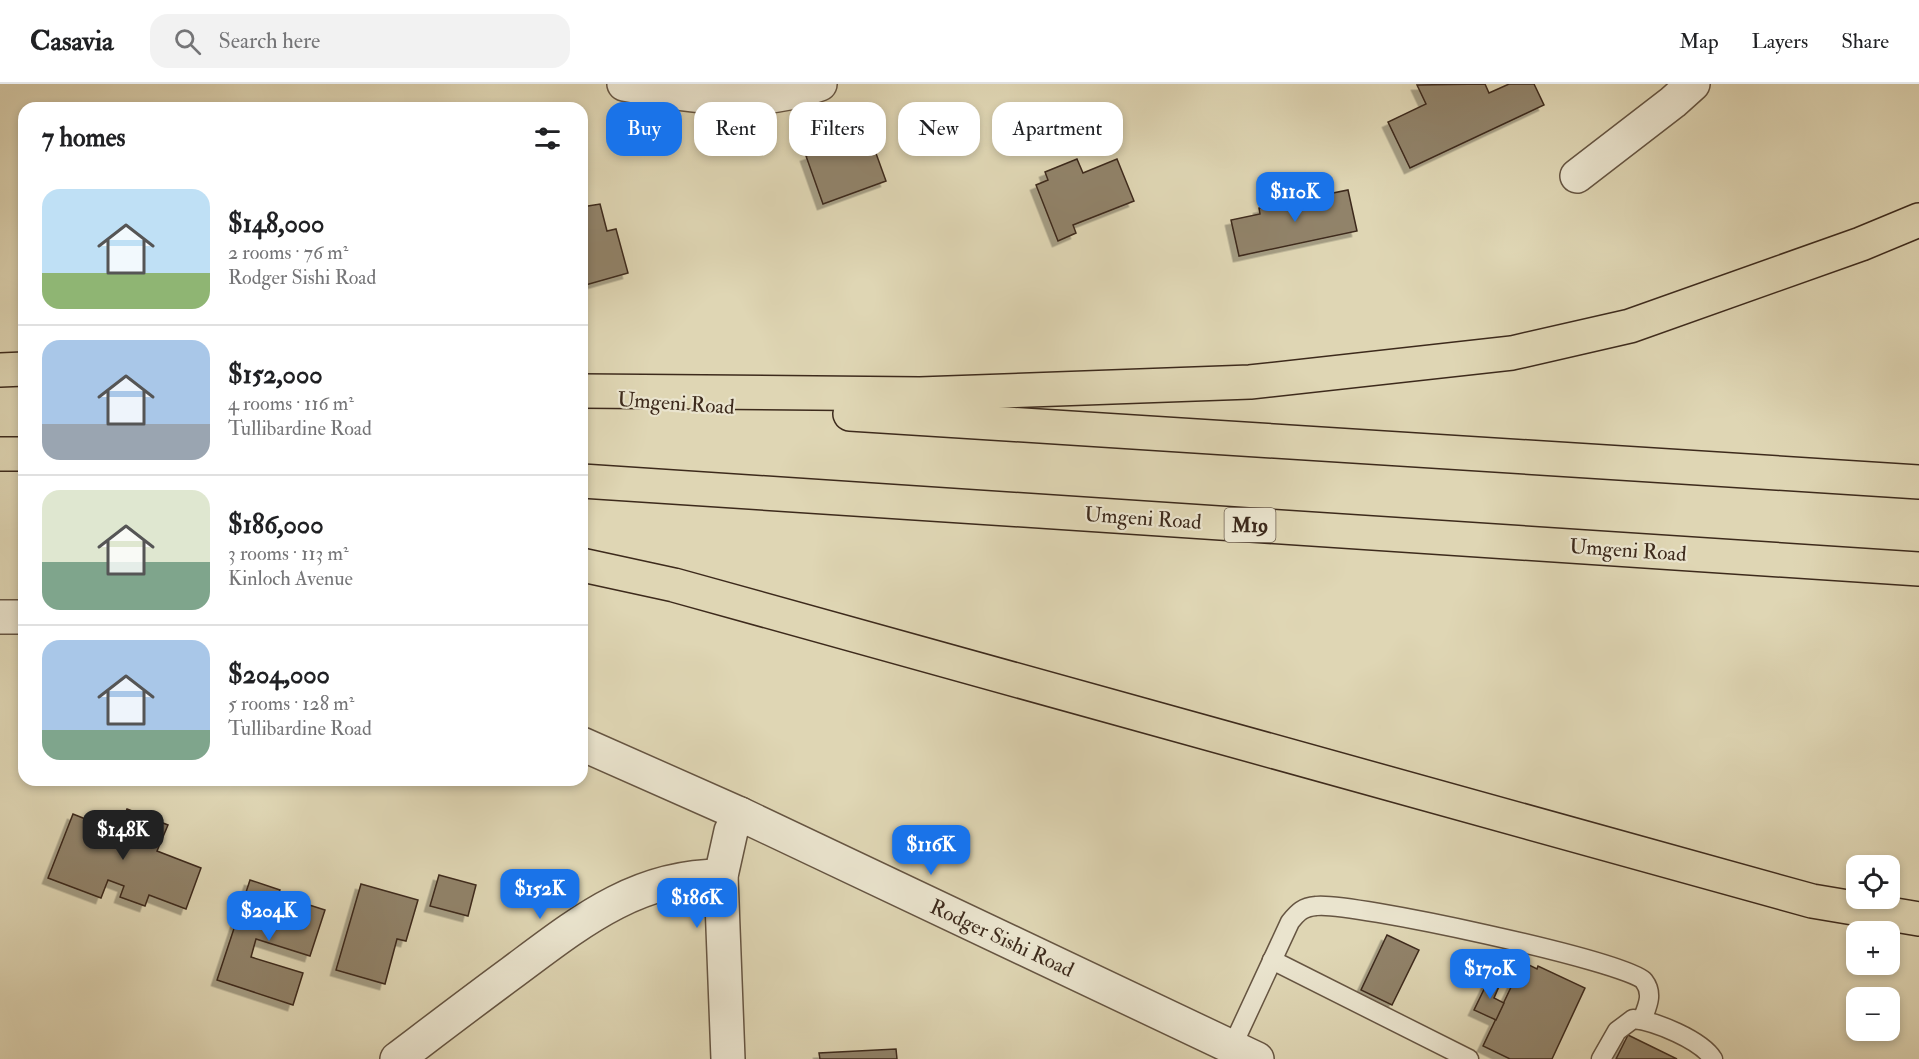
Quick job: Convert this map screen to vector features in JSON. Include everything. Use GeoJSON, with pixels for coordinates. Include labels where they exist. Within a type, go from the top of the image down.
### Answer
{"type":"FeatureCollection","features":[{"type":"Feature","properties":{"kind":"highway"},"geometry":{"type":"LineString","coordinates":[[588,391],[920,394],[1250,382],[1501,354],[1630,326],[1861,244],[1919,220]]}},
{"type":"Feature","properties":{"kind":"highway"},"geometry":{"type":"LineString","coordinates":[[1861,244],[1919,232]]}},
{"type":"Feature","properties":{"kind":"highway"},"geometry":{"type":"LineString","coordinates":[[0,370],[18,369]]}},
{"type":"Feature","properties":{"kind":"highway","name":"Umgeni Road"},"geometry":{"type":"LineString","coordinates":[[588,397],[1919,482]]}},
{"type":"Feature","properties":{"kind":"highway"},"geometry":{"type":"LineString","coordinates":[[0,454],[18,454]]}},
{"type":"Feature","properties":{"kind":"highway","name":"Umgeni Road"},"geometry":{"type":"LineString","coordinates":[[588,481],[1919,569]]}},
{"type":"Feature","properties":{"kind":"highway"},"geometry":{"type":"LineString","coordinates":[[588,565],[674,585],[1812,901],[1919,919]]}},
{"type":"Feature","properties":{"kind":"street"},"geometry":{"type":"LineString","coordinates":[[624,84],[725,98],[771,96],[820,84]]}},
{"type":"Feature","properties":{"kind":"street"},"geometry":{"type":"LineString","coordinates":[[1577,176],[1693,84]]}},
{"type":"Feature","properties":{"kind":"street"},"geometry":{"type":"LineString","coordinates":[[0,617],[18,617]]}},
{"type":"Feature","properties":{"kind":"street","name":"Rodger Sishi Road"},"geometry":{"type":"LineString","coordinates":[[588,747],[740,814],[1245,1053]]}},
{"type":"Feature","properties":{"kind":"street"},"geometry":{"type":"LineString","coordinates":[[728,1059],[721,876],[725,851],[740,814]]}},
{"type":"Feature","properties":{"kind":"street"},"geometry":{"type":"LineString","coordinates":[[397,1059],[593,914],[654,885],[699,876],[721,876]]}},
{"type":"Feature","properties":{"kind":"lane"},"geometry":{"type":"LineString","coordinates":[[1245,1053],[1272,960],[1290,922],[1300,909],[1329,905],[1553,951],[1639,976],[1650,992],[1649,1003],[1641,1020]]}},
{"type":"Feature","properties":{"kind":"lane"},"geometry":{"type":"LineString","coordinates":[[1272,960],[1469,1059]]}},
{"type":"Feature","properties":{"kind":"lane"},"geometry":{"type":"LineString","coordinates":[[1601,1059],[1625,1023],[1641,1020],[1670,1030],[1695,1043],[1708,1052],[1713,1059]]}},
{"type":"Feature","properties":{"kind":"building"},"geometry":{"type":"Polygon","coordinates":[[[1485,84],[1489,93],[1509,84],[1534,84],[1544,105],[1410,168],[1388,122],[1426,104],[1417,85],[1485,84]]]}},
{"type":"Feature","properties":{"kind":"building"},"geometry":{"type":"Polygon","coordinates":[[[806,156],[877,156],[886,181],[823,204],[806,156]]]}},
{"type":"Feature","properties":{"kind":"building"},"geometry":{"type":"Polygon","coordinates":[[[1077,159],[1083,173],[1117,159],[1134,201],[1073,225],[1076,233],[1058,241],[1036,185],[1048,180],[1045,172],[1077,159]]]}},
{"type":"Feature","properties":{"kind":"building"},"geometry":{"type":"Polygon","coordinates":[[[1348,190],[1357,231],[1239,256],[1231,220],[1260,214],[1259,208],[1348,190]]]}},
{"type":"Feature","properties":{"kind":"building"},"geometry":{"type":"Polygon","coordinates":[[[600,204],[607,231],[616,229],[628,273],[588,284],[588,206],[600,204]]]}},
{"type":"Feature","properties":{"kind":"building"},"geometry":{"type":"Polygon","coordinates":[[[127,809],[168,825],[157,851],[201,868],[186,909],[149,895],[145,906],[120,897],[124,886],[108,880],[101,898],[48,878],[73,814],[118,832],[127,809]]]}},
{"type":"Feature","properties":{"kind":"building"},"geometry":{"type":"Polygon","coordinates":[[[439,875],[476,885],[468,916],[430,906],[439,875]]]}},
{"type":"Feature","properties":{"kind":"building"},"geometry":{"type":"Polygon","coordinates":[[[250,880],[280,890],[278,895],[325,910],[310,956],[256,939],[251,957],[303,973],[293,1005],[217,980],[250,880]]]}},
{"type":"Feature","properties":{"kind":"building"},"geometry":{"type":"Polygon","coordinates":[[[361,884],[418,900],[406,941],[397,939],[385,984],[336,970],[361,884]]]}},
{"type":"Feature","properties":{"kind":"building"},"geometry":{"type":"Polygon","coordinates":[[[1387,935],[1419,950],[1392,1005],[1361,990],[1387,935]]]}},
{"type":"Feature","properties":{"kind":"building"},"geometry":{"type":"Polygon","coordinates":[[[1523,962],[1537,969],[1538,966],[1585,988],[1552,1059],[1510,1059],[1483,1046],[1523,962]]]}},
{"type":"Feature","properties":{"kind":"building"},"geometry":{"type":"Polygon","coordinates":[[[1490,977],[1501,982],[1494,998],[1504,1003],[1496,1020],[1474,1010],[1490,977]]]}},
{"type":"Feature","properties":{"kind":"building"},"geometry":{"type":"Polygon","coordinates":[[[1628,1035],[1677,1059],[1616,1059],[1628,1035]]]}},
{"type":"Feature","properties":{"kind":"building"},"geometry":{"type":"Polygon","coordinates":[[[896,1049],[897,1059],[820,1059],[819,1053],[896,1049]]]}}]}
